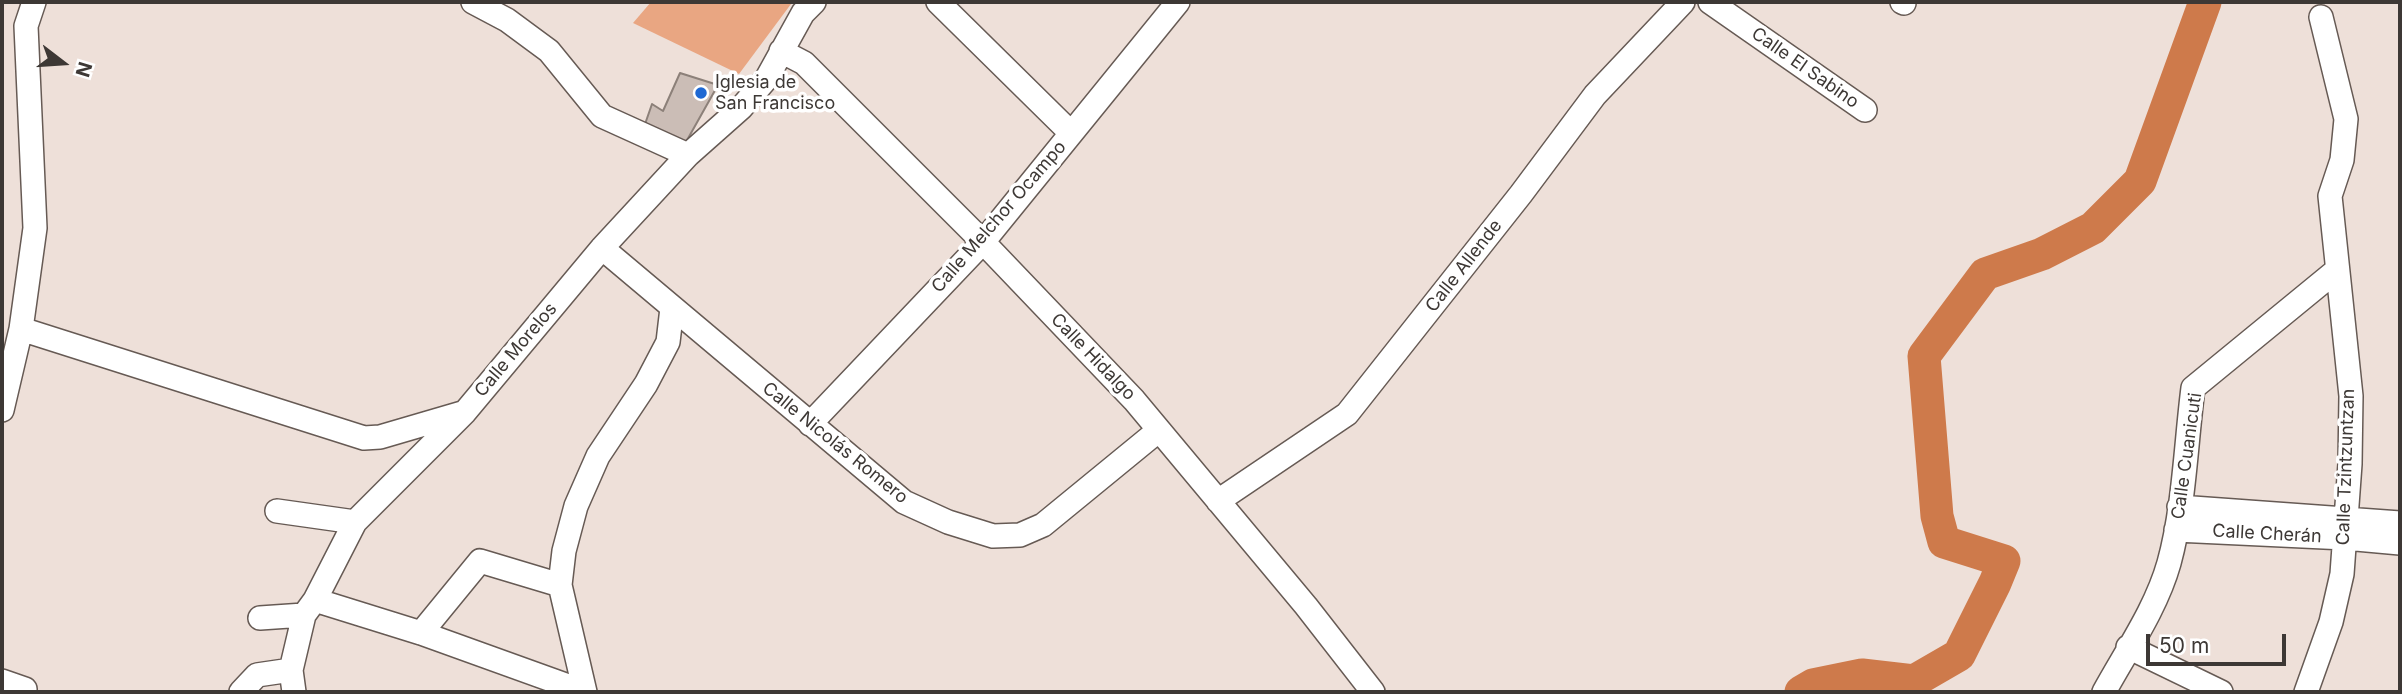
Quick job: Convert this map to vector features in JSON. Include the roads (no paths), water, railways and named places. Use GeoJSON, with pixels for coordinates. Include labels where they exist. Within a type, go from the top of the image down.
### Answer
{"type":"FeatureCollection","features":[{"type":"Feature","properties":{"kind":"street"},"geometry":{"type":"LineString","coordinates":[[2,410],[21,329],[34,228],[26,26],[34,2]]}},
{"type":"Feature","properties":{"kind":"street"},"geometry":{"type":"LineString","coordinates":[[473,2],[507,20],[549,51],[602,116],[688,155]]}},
{"type":"Feature","properties":{"kind":"street","name":"Calle Morelos"},"geometry":{"type":"LineString","coordinates":[[21,329],[364,438],[380,438],[465,412],[602,248],[688,155],[741,108],[766,78],[803,13],[814,2]]}},
{"type":"Feature","properties":{"kind":"street"},"geometry":{"type":"LineString","coordinates":[[938,2],[1071,133]]}},
{"type":"Feature","properties":{"kind":"street","name":"Calle Melchor Ocampo"},"geometry":{"type":"LineString","coordinates":[[810,424],[983,242],[1178,2]]}},
{"type":"Feature","properties":{"kind":"street","name":"Calle Allende"},"geometry":{"type":"LineString","coordinates":[[1218,501],[1347,414],[1521,194],[1595,95],[1683,2]]}},
{"type":"Feature","properties":{"kind":"street","name":"Calle El Sabino"},"geometry":{"type":"LineString","coordinates":[[1710,2],[1866,110]]}},
{"type":"Feature","properties":{"kind":"street","name":"Calle Tzintzuntzan"},"geometry":{"type":"LineString","coordinates":[[2306,692],[2331,622],[2342,574],[2351,396],[2330,196],[2342,160],[2346,119],[2321,17]]}},
{"type":"Feature","properties":{"kind":"street","name":"Calle Hidalgo"},"geometry":{"type":"LineString","coordinates":[[781,51],[804,63],[983,242],[1134,400],[1306,606],[1373,692]]}},
{"type":"Feature","properties":{"kind":"street","name":"Calle Nicolás Romero"},"geometry":{"type":"LineString","coordinates":[[602,248],[904,502],[948,522],[993,536],[1020,536],[1043,525],[1159,429]]}},
{"type":"Feature","properties":{"kind":"street","name":"Calle Cuanicuti"},"geometry":{"type":"LineString","coordinates":[[2104,692],[2155,602],[2169,563],[2178,519],[2193,387],[2337,270]]}},
{"type":"Feature","properties":{"kind":"street"},"geometry":{"type":"LineString","coordinates":[[585,692],[560,585],[564,551],[576,506],[598,456],[646,384],[668,342],[672,308]]}},
{"type":"Feature","properties":{"kind":"street"},"geometry":{"type":"LineString","coordinates":[[240,692],[257,675],[293,681],[310,608],[355,522],[465,412]]}},
{"type":"Feature","properties":{"kind":"street"},"geometry":{"type":"LineString","coordinates":[[277,511],[355,522]]}},
{"type":"Feature","properties":{"kind":"street","name":"Calle Cherán"},"geometry":{"type":"LineString","coordinates":[[2178,519],[2346,528],[2400,523]]}},
{"type":"Feature","properties":{"kind":"street","name":"Calle Cherán"},"geometry":{"type":"LineString","coordinates":[[2346,528],[2400,543]]}},
{"type":"Feature","properties":{"kind":"street"},"geometry":{"type":"LineString","coordinates":[[421,633],[480,561],[560,585]]}},
{"type":"Feature","properties":{"kind":"street"},"geometry":{"type":"LineString","coordinates":[[260,618],[310,608],[421,633],[585,692]]}},
{"type":"Feature","properties":{"kind":"street"},"geometry":{"type":"LineString","coordinates":[[2128,647],[2221,692]]}},
{"type":"Feature","properties":{"kind":"street"},"geometry":{"type":"LineString","coordinates":[[2,681],[25,689]]}},
{"type":"Feature","properties":{"kind":"waterway"},"geometry":{"type":"LineString","coordinates":[[1801,692],[1813,685],[1862,675],[1914,681],[1959,655],[2004,561],[1944,542],[1937,516],[1924,356],[1985,274],[2042,254],[2093,228],[2140,181],[2205,2]]}},
{"type":"Feature","properties":{"kind":"place","name":"Iglesia de San Francisco"},"geometry":{"type":"Point","coordinates":[701,93]}}]}
